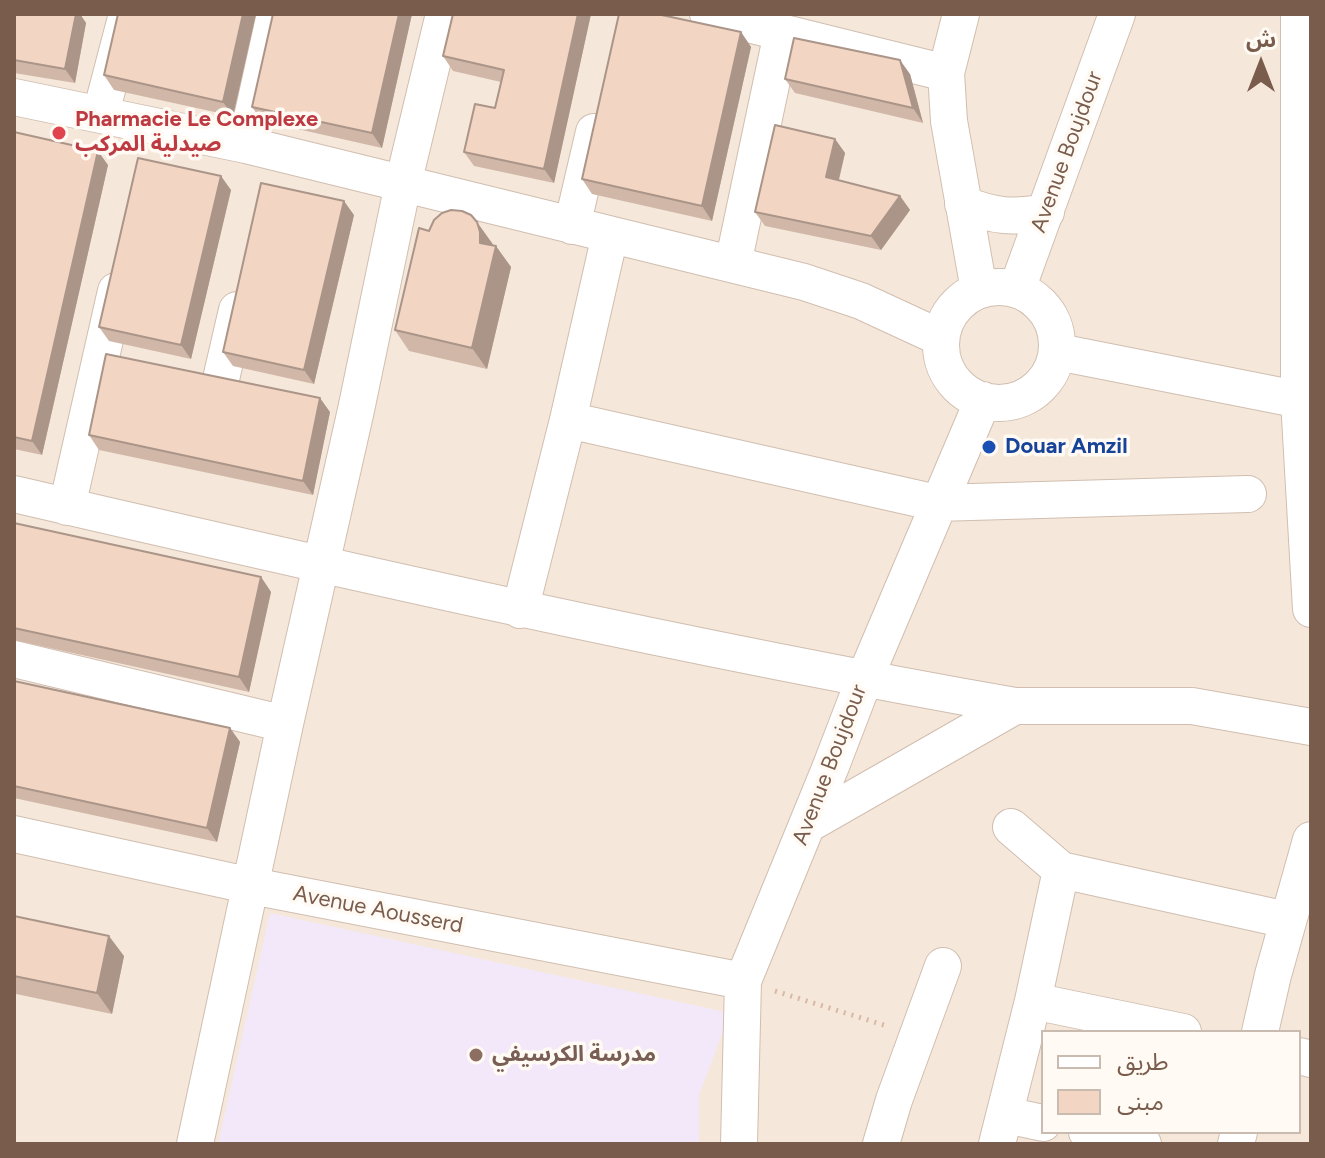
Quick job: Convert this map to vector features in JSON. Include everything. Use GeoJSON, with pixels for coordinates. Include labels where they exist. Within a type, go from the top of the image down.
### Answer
{"type":"FeatureCollection","features":[{"type":"Feature","properties":{"kind":"street"},"geometry":{"type":"LineString","coordinates":[[101,113],[127,14]]}},
{"type":"Feature","properties":{"kind":"street"},"geometry":{"type":"LineString","coordinates":[[261,160],[275,14]]}},
{"type":"Feature","properties":{"kind":"street"},"geometry":{"type":"LineString","coordinates":[[195,1144],[321,566],[341,407],[403,184],[444,14]]}},
{"type":"Feature","properties":{"kind":"street"},"geometry":{"type":"LineString","coordinates":[[708,14],[946,73]]}},
{"type":"Feature","properties":{"kind":"street"},"geometry":{"type":"LineString","coordinates":[[961,14],[946,73],[949,121],[979,290]]}},
{"type":"Feature","properties":{"kind":"street","name":"Avenue Boujdour"},"geometry":{"type":"LineString","coordinates":[[1017,289],[1117,14]]}},
{"type":"Feature","properties":{"kind":"street"},"geometry":{"type":"LineString","coordinates":[[1299,14],[1311,609]]}},
{"type":"Feature","properties":{"kind":"street"},"geometry":{"type":"LineString","coordinates":[[733,264],[782,33]]}},
{"type":"Feature","properties":{"kind":"street"},"geometry":{"type":"LineString","coordinates":[[14,97],[101,113],[147,140],[403,184],[733,264],[861,301],[941,338]]}},
{"type":"Feature","properties":{"kind":"street"},"geometry":{"type":"LineString","coordinates":[[572,226],[601,105]]}},
{"type":"Feature","properties":{"kind":"street"},"geometry":{"type":"LineString","coordinates":[[963,204],[990,214],[1018,217],[1046,212]]}},
{"type":"Feature","properties":{"kind":"street"},"geometry":{"type":"LineString","coordinates":[[520,610],[610,235]]}},
{"type":"Feature","properties":{"kind":"street"},"geometry":{"type":"LineString","coordinates":[[67,507],[118,359],[122,264]]}},
{"type":"Feature","properties":{"kind":"street"},"geometry":{"type":"LineString","coordinates":[[221,380],[245,274]]}},
{"type":"Feature","properties":{"kind":"street"},"geometry":{"type":"LineString","coordinates":[[998,287],[1017,289],[1035,298],[1048,313],[1057,331],[1058,352],[1046,379],[1022,398],[1003,403],[983,400],[968,394],[955,383],[947,370],[941,338],[947,318],[961,301],[979,290],[998,287]]}},
{"type":"Feature","properties":{"kind":"street"},"geometry":{"type":"LineString","coordinates":[[1058,352],[1305,401]]}},
{"type":"Feature","properties":{"kind":"street","name":"Avenue Boujdour"},"geometry":{"type":"LineString","coordinates":[[739,1144],[743,981],[937,503],[983,400]]}},
{"type":"Feature","properties":{"kind":"street"},"geometry":{"type":"LineString","coordinates":[[568,420],[937,503],[1248,494]]}},
{"type":"Feature","properties":{"kind":"street"},"geometry":{"type":"LineString","coordinates":[[14,494],[520,610],[864,680],[1015,706],[1192,706],[1311,727]]}},
{"type":"Feature","properties":{"kind":"street"},"geometry":{"type":"LineString","coordinates":[[14,659],[285,724]]}},
{"type":"Feature","properties":{"kind":"street"},"geometry":{"type":"LineString","coordinates":[[807,825],[1015,706]]}},
{"type":"Feature","properties":{"kind":"street"},"geometry":{"type":"LineString","coordinates":[[1011,827],[1061,870],[1298,903]]}},
{"type":"Feature","properties":{"kind":"street","name":"Avenue Aousserd"},"geometry":{"type":"LineString","coordinates":[[14,834],[252,886],[743,981]]}},
{"type":"Feature","properties":{"kind":"street"},"geometry":{"type":"LineString","coordinates":[[1261,1030],[1298,903],[1311,840]]}},
{"type":"Feature","properties":{"kind":"street"},"geometry":{"type":"LineString","coordinates":[[1041,1123],[1001,1129],[1061,870]]}},
{"type":"Feature","properties":{"kind":"street"},"geometry":{"type":"LineString","coordinates":[[881,1144],[943,966]]}},
{"type":"Feature","properties":{"kind":"street"},"geometry":{"type":"LineString","coordinates":[[1033,1001],[1173,1030]]}},
{"type":"Feature","properties":{"kind":"street"},"geometry":{"type":"LineString","coordinates":[[1096,1134],[1143,1144]]}},
{"type":"Feature","properties":{"kind":"path"},"geometry":{"type":"LineString","coordinates":[[743,981],[919,1036]]}},
{"type":"Feature","properties":{"kind":"shaded area"},"geometry":{"type":"Polygon","coordinates":[[[14,14],[1311,14],[1311,1144],[14,1144],[14,14]]]}},
{"type":"Feature","properties":{"kind":"shaded area","name":"مدرسة الكرسيفي"},"geometry":{"type":"Polygon","coordinates":[[[270,913],[730,1013],[699,1095],[699,1144],[218,1144],[270,913]]]}},
{"type":"Feature","properties":{"kind":"building"},"geometry":{"type":"Polygon","coordinates":[[[14,14],[76,14],[65,69],[14,60],[14,14]]]}},
{"type":"Feature","properties":{"kind":"building"},"geometry":{"type":"Polygon","coordinates":[[[118,14],[243,14],[223,102],[104,75],[118,14]]]}},
{"type":"Feature","properties":{"kind":"building"},"geometry":{"type":"Polygon","coordinates":[[[273,14],[399,14],[372,133],[252,107],[273,14]]]}},
{"type":"Feature","properties":{"kind":"building"},"geometry":{"type":"Polygon","coordinates":[[[453,14],[578,14],[544,169],[464,152],[475,104],[495,108],[504,70],[443,56],[453,14]]]}},
{"type":"Feature","properties":{"kind":"building"},"geometry":{"type":"Polygon","coordinates":[[[619,14],[657,14],[741,32],[702,206],[582,179],[619,14]]]}},
{"type":"Feature","properties":{"kind":"building"},"geometry":{"type":"Polygon","coordinates":[[[794,38],[900,60],[913,108],[785,79],[794,38]]]}},
{"type":"Feature","properties":{"kind":"building"},"geometry":{"type":"Polygon","coordinates":[[[775,125],[835,139],[826,177],[900,196],[871,236],[755,212],[775,125]]]}},
{"type":"Feature","properties":{"kind":"building"},"geometry":{"type":"Polygon","coordinates":[[[14,132],[98,151],[32,441],[14,437],[14,132]]]}},
{"type":"Feature","properties":{"kind":"building"},"geometry":{"type":"Polygon","coordinates":[[[138,158],[221,176],[181,345],[99,327],[138,158]]]}},
{"type":"Feature","properties":{"kind":"building"},"geometry":{"type":"Polygon","coordinates":[[[261,183],[344,201],[304,370],[223,352],[261,183]]]}},
{"type":"Feature","properties":{"kind":"building"},"geometry":{"type":"Polygon","coordinates":[[[451,210],[471,215],[477,222],[480,243],[496,246],[472,348],[395,330],[419,228],[429,231],[434,220],[451,210]]]}},
{"type":"Feature","properties":{"kind":"building"},"geometry":{"type":"Polygon","coordinates":[[[106,354],[320,398],[303,481],[89,435],[106,354]]]}},
{"type":"Feature","properties":{"kind":"building"},"geometry":{"type":"Polygon","coordinates":[[[14,523],[261,577],[239,677],[14,628],[14,523]]]}},
{"type":"Feature","properties":{"kind":"building"},"geometry":{"type":"Polygon","coordinates":[[[14,681],[230,728],[207,828],[14,786],[14,681]]]}},
{"type":"Feature","properties":{"kind":"building"},"geometry":{"type":"Polygon","coordinates":[[[14,916],[109,936],[97,993],[14,976],[14,916]]]}},
{"type":"Feature","properties":{"kind":"place","name":"Pharmacie Le Complexe صيدلية المركب"},"geometry":{"type":"Point","coordinates":[59,133]}},
{"type":"Feature","properties":{"kind":"place","name":"Douar Amzil"},"geometry":{"type":"Point","coordinates":[989,447]}},
{"type":"Feature","properties":{"kind":"place","name":"مدرسة الكرسيفي"},"geometry":{"type":"Point","coordinates":[476,1055]}}]}
